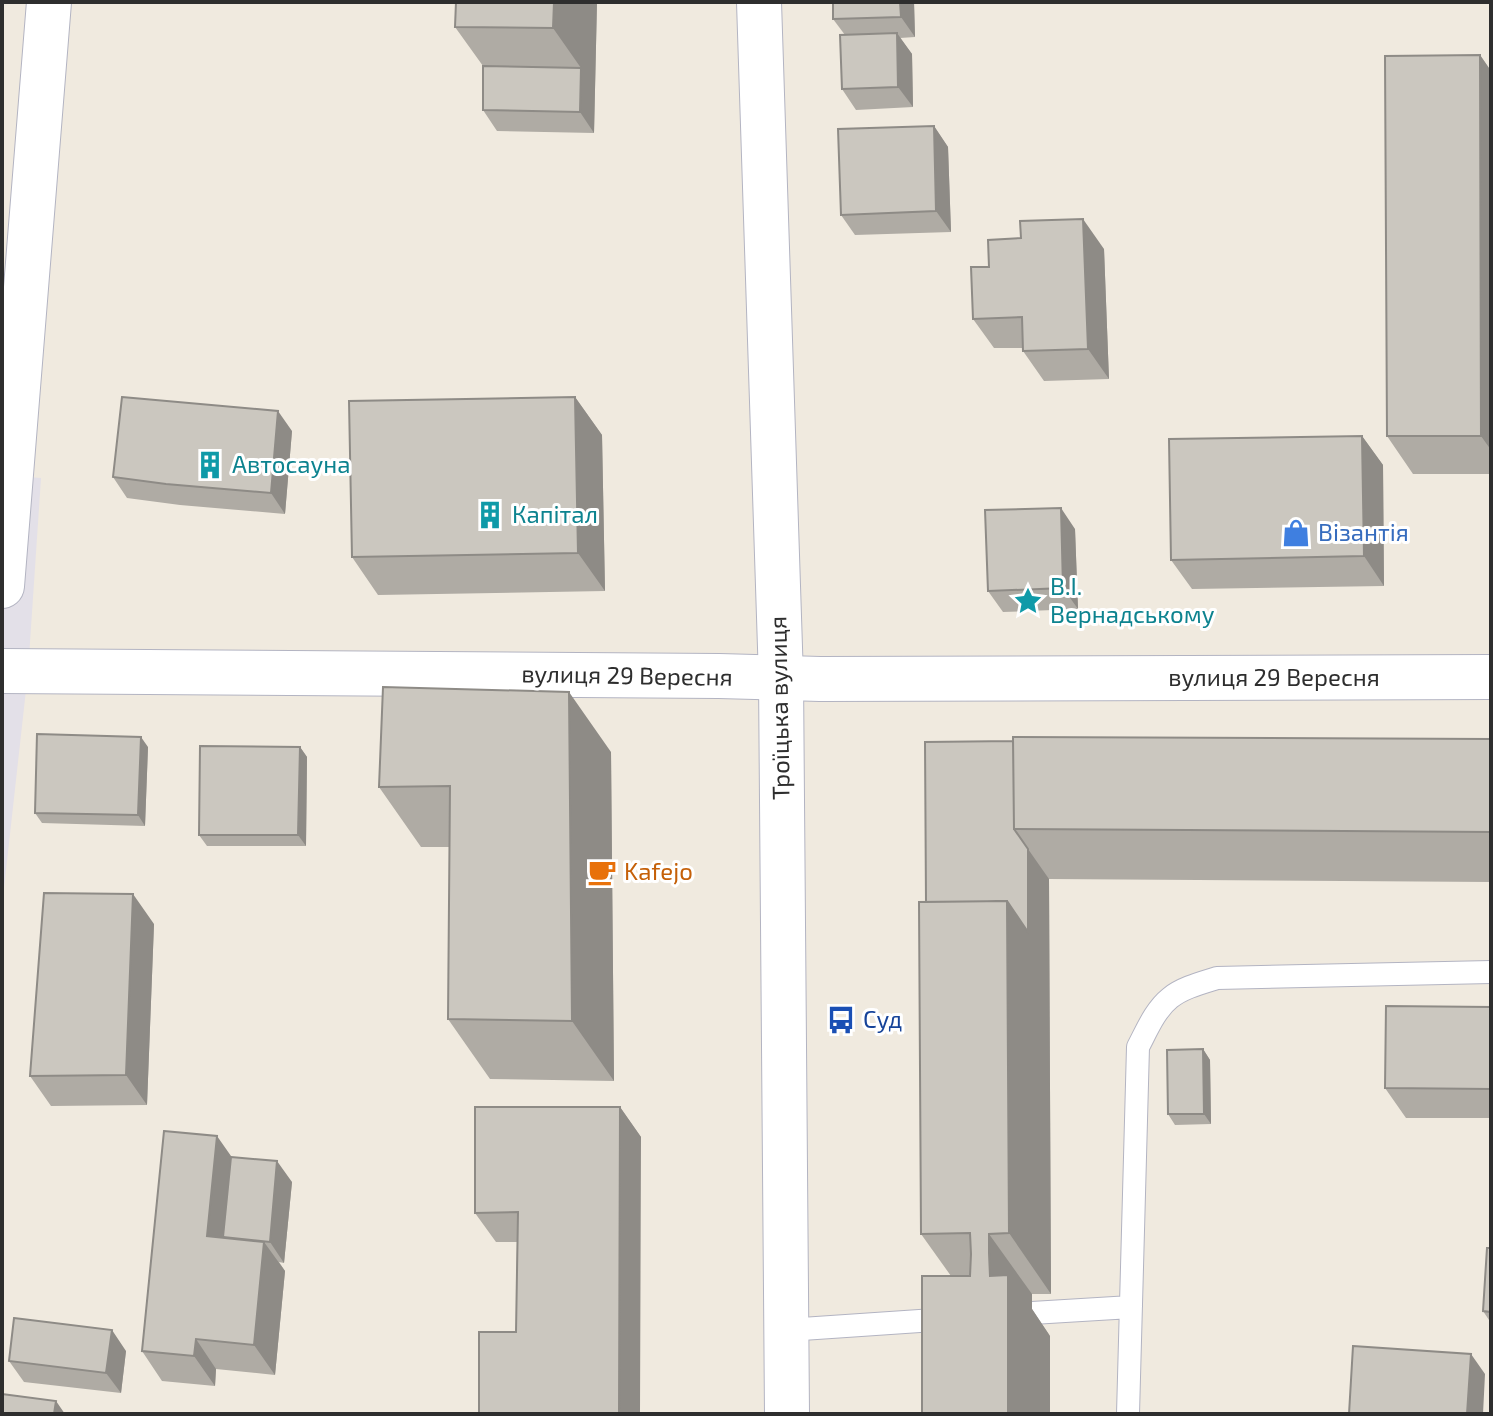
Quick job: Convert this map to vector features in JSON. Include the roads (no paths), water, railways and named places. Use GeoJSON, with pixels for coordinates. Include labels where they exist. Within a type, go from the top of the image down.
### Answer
{"type":"FeatureCollection","features":[{"type":"Feature","properties":{"kind":"street"},"geometry":{"type":"LineString","coordinates":[[2,586],[49,2]]}},
{"type":"Feature","properties":{"kind":"street","name":"Троїцька вулиця"},"geometry":{"type":"LineString","coordinates":[[759,2],[781,678],[787,1414]]}},
{"type":"Feature","properties":{"kind":"street","name":"вулиця 29 Вересня"},"geometry":{"type":"LineString","coordinates":[[2,671],[781,678],[1491,677]]}},
{"type":"Feature","properties":{"kind":"lane"},"geometry":{"type":"LineString","coordinates":[[1128,1414],[1138,1047],[1152,1020],[1170,998],[1196,984],[1217,978],[1491,972]]}},
{"type":"Feature","properties":{"kind":"lane"},"geometry":{"type":"LineString","coordinates":[[1032,1313],[1131,1307]]}},
{"type":"Feature","properties":{"kind":"lane"},"geometry":{"type":"LineString","coordinates":[[787,1330],[968,1318]]}},
{"type":"Feature","properties":{"kind":"place","name":"Автосауна"},"geometry":{"type":"Point","coordinates":[210,465]}},
{"type":"Feature","properties":{"kind":"place","name":"Капітал"},"geometry":{"type":"Point","coordinates":[490,515]}},
{"type":"Feature","properties":{"kind":"place","name":"Візантія"},"geometry":{"type":"Point","coordinates":[1296,533]}},
{"type":"Feature","properties":{"kind":"place","name":"В.І. Вернадському"},"geometry":{"type":"Point","coordinates":[1028,601]}},
{"type":"Feature","properties":{"kind":"place","name":"Kafejo"},"geometry":{"type":"Point","coordinates":[602,872]}},
{"type":"Feature","properties":{"kind":"place","name":"Суд"},"geometry":{"type":"Point","coordinates":[841,1020]}}]}
